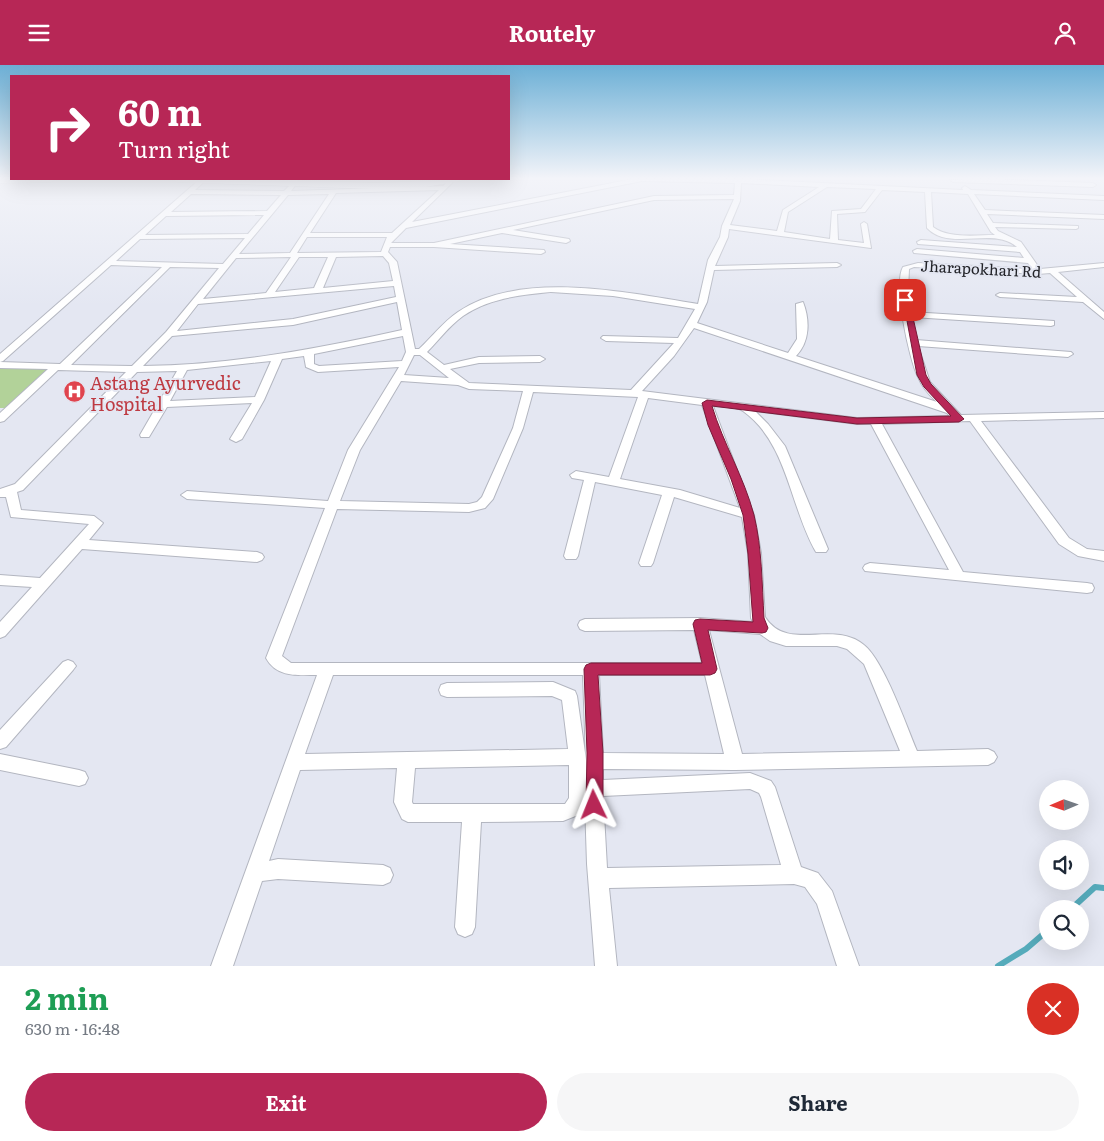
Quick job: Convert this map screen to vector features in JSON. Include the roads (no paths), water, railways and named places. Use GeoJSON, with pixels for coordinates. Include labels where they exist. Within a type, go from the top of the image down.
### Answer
{"type":"FeatureCollection","features":[{"type":"Feature","properties":{"kind":"street"},"geometry":{"type":"LineString","coordinates":[[0,359],[157,221]]}},
{"type":"Feature","properties":{"kind":"street"},"geometry":{"type":"LineString","coordinates":[[0,632],[97,523],[90,519],[15,514],[5,492],[19,487],[132,369],[168,335],[262,221]]}},
{"type":"Feature","properties":{"kind":"street"},"geometry":{"type":"LineString","coordinates":[[269,295],[314,221]]}},
{"type":"Feature","properties":{"kind":"street"},"geometry":{"type":"LineString","coordinates":[[409,221],[393,235],[384,253],[393,262],[399,299],[413,356]]}},
{"type":"Feature","properties":{"kind":"street"},"geometry":{"type":"LineString","coordinates":[[402,227],[437,221]]}},
{"type":"Feature","properties":{"kind":"street"},"geometry":{"type":"LineString","coordinates":[[434,245],[533,221]]}},
{"type":"Feature","properties":{"kind":"street"},"geometry":{"type":"LineString","coordinates":[[613,482],[639,394],[692,324],[700,307],[718,245],[724,237],[727,221]]}},
{"type":"Feature","properties":{"kind":"street"},"geometry":{"type":"LineString","coordinates":[[780,233],[783,221]]}},
{"type":"Feature","properties":{"kind":"street"},"geometry":{"type":"LineString","coordinates":[[834,221],[834,242]]}},
{"type":"Feature","properties":{"kind":"street"},"geometry":{"type":"LineString","coordinates":[[930,221],[932,231],[945,235],[1002,237]]}},
{"type":"Feature","properties":{"kind":"street"},"geometry":{"type":"LineString","coordinates":[[988,221],[997,234],[1014,241],[1023,250],[1038,272]]}},
{"type":"Feature","properties":{"kind":"street"},"geometry":{"type":"LineString","coordinates":[[725,226],[868,246],[864,224]]}},
{"type":"Feature","properties":{"kind":"street"},"geometry":{"type":"LineString","coordinates":[[991,225],[1076,227]]}},
{"type":"Feature","properties":{"kind":"street"},"geometry":{"type":"LineString","coordinates":[[499,230],[566,241]]}},
{"type":"Feature","properties":{"kind":"street"},"geometry":{"type":"LineString","coordinates":[[305,235],[393,235]]}},
{"type":"Feature","properties":{"kind":"street"},"geometry":{"type":"LineString","coordinates":[[139,237],[250,236]]}},
{"type":"Feature","properties":{"kind":"street"},"geometry":{"type":"LineString","coordinates":[[920,242],[1023,250]]}},
{"type":"Feature","properties":{"kind":"street"},"geometry":{"type":"LineString","coordinates":[[387,245],[434,245],[541,252]]}},
{"type":"Feature","properties":{"kind":"street"},"geometry":{"type":"LineString","coordinates":[[917,251],[1029,261]]}},
{"type":"Feature","properties":{"kind":"street"},"geometry":{"type":"LineString","coordinates":[[317,291],[333,255]]}},
{"type":"Feature","properties":{"kind":"street"},"geometry":{"type":"LineString","coordinates":[[234,256],[388,255]]}},
{"type":"Feature","properties":{"kind":"street"},"geometry":{"type":"LineString","coordinates":[[109,263],[226,266]]}},
{"type":"Feature","properties":{"kind":"street"},"geometry":{"type":"LineString","coordinates":[[0,419],[5,409],[61,366],[169,264]]}},
{"type":"Feature","properties":{"kind":"street"},"geometry":{"type":"LineString","coordinates":[[711,267],[837,265]]}},
{"type":"Feature","properties":{"kind":"street","name":"Jharapokhari Rd"},"geometry":{"type":"LineString","coordinates":[[956,415],[927,385],[921,375],[903,287],[905,270],[911,265],[1038,272],[1104,265]]}},
{"type":"Feature","properties":{"kind":"street"},"geometry":{"type":"LineString","coordinates":[[1052,271],[1104,316]]}},
{"type":"Feature","properties":{"kind":"street"},"geometry":{"type":"LineString","coordinates":[[195,302],[397,283]]}},
{"type":"Feature","properties":{"kind":"street"},"geometry":{"type":"LineString","coordinates":[[700,307],[601,293],[537,290],[484,302],[465,311],[413,356],[354,450],[274,658],[288,669],[710,669]]}},
{"type":"Feature","properties":{"kind":"street"},"geometry":{"type":"LineString","coordinates":[[1000,295],[1086,301]]}},
{"type":"Feature","properties":{"kind":"street"},"geometry":{"type":"LineString","coordinates":[[168,335],[293,322],[399,299]]}},
{"type":"Feature","properties":{"kind":"street"},"geometry":{"type":"LineString","coordinates":[[790,355],[798,349],[803,341],[800,304]]}},
{"type":"Feature","properties":{"kind":"street"},"geometry":{"type":"LineString","coordinates":[[908,314],[1051,323]]}},
{"type":"Feature","properties":{"kind":"street"},"geometry":{"type":"LineString","coordinates":[[692,324],[790,355],[956,415],[974,419],[1104,415]]}},
{"type":"Feature","properties":{"kind":"street"},"geometry":{"type":"LineString","coordinates":[[0,365],[132,369],[184,368],[309,353],[407,332]]}},
{"type":"Feature","properties":{"kind":"street"},"geometry":{"type":"LineString","coordinates":[[606,338],[681,341]]}},
{"type":"Feature","properties":{"kind":"street"},"geometry":{"type":"LineString","coordinates":[[913,343],[1068,354]]}},
{"type":"Feature","properties":{"kind":"street"},"geometry":{"type":"LineString","coordinates":[[309,353],[309,365],[318,369],[413,356],[443,368],[460,382],[469,386],[639,394],[836,419],[875,421],[956,415]]}},
{"type":"Feature","properties":{"kind":"street"},"geometry":{"type":"LineString","coordinates":[[236,439],[258,400],[278,357]]}},
{"type":"Feature","properties":{"kind":"street"},"geometry":{"type":"LineString","coordinates":[[443,368],[479,360],[540,359]]}},
{"type":"Feature","properties":{"kind":"street"},"geometry":{"type":"LineString","coordinates":[[144,435],[184,368]]}},
{"type":"Feature","properties":{"kind":"street"},"geometry":{"type":"LineString","coordinates":[[398,378],[460,382]]}},
{"type":"Feature","properties":{"kind":"street"},"geometry":{"type":"LineString","coordinates":[[187,495],[333,505],[469,508],[480,505],[488,499],[518,428],[529,388]]}},
{"type":"Feature","properties":{"kind":"street"},"geometry":{"type":"LineString","coordinates":[[163,404],[258,400]]}},
{"type":"Feature","properties":{"kind":"street"},"geometry":{"type":"LineString","coordinates":[[707,403],[713,425],[736,479],[748,515],[754,554],[758,618],[762,628],[769,635],[777,639],[831,640],[848,643],[859,649],[870,661],[912,758]]}},
{"type":"Feature","properties":{"kind":"street"},"geometry":{"type":"LineString","coordinates":[[746,408],[764,426],[779,446],[822,549]]}},
{"type":"Feature","properties":{"kind":"street"},"geometry":{"type":"LineString","coordinates":[[974,419],[1064,541],[1083,554],[1104,556]]}},
{"type":"Feature","properties":{"kind":"street"},"geometry":{"type":"LineString","coordinates":[[875,421],[959,576]]}},
{"type":"Feature","properties":{"kind":"street"},"geometry":{"type":"LineString","coordinates":[[576,475],[669,492],[748,515]]}},
{"type":"Feature","properties":{"kind":"street"},"geometry":{"type":"LineString","coordinates":[[571,556],[590,478]]}},
{"type":"Feature","properties":{"kind":"street"},"geometry":{"type":"LineString","coordinates":[[646,563],[669,492]]}},
{"type":"Feature","properties":{"kind":"street"},"geometry":{"type":"LineString","coordinates":[[79,544],[257,557]]}},
{"type":"Feature","properties":{"kind":"street"},"geometry":{"type":"LineString","coordinates":[[870,568],[1087,588]]}},
{"type":"Feature","properties":{"kind":"street"},"geometry":{"type":"LineString","coordinates":[[0,580],[44,583]]}},
{"type":"Feature","properties":{"kind":"street"},"geometry":{"type":"LineString","coordinates":[[585,625],[700,624],[762,628]]}},
{"type":"Feature","properties":{"kind":"street"},"geometry":{"type":"LineString","coordinates":[[700,624],[734,762]]}},
{"type":"Feature","properties":{"kind":"street"},"geometry":{"type":"LineString","coordinates":[[0,743],[68,666]]}},
{"type":"Feature","properties":{"kind":"street"},"geometry":{"type":"LineString","coordinates":[[222,966],[327,669]]}},
{"type":"Feature","properties":{"kind":"street"},"geometry":{"type":"LineString","coordinates":[[407,761],[403,800],[404,808],[408,813],[472,814],[569,811],[576,805],[586,788],[595,761],[591,669]]}},
{"type":"Feature","properties":{"kind":"street"},"geometry":{"type":"LineString","coordinates":[[447,690],[553,689],[569,696],[577,757],[586,788],[598,878],[606,966]]}},
{"type":"Feature","properties":{"kind":"street"},"geometry":{"type":"LineString","coordinates":[[294,762],[577,757]]}},
{"type":"Feature","properties":{"kind":"street"},"geometry":{"type":"LineString","coordinates":[[595,761],[734,762],[988,757]]}},
{"type":"Feature","properties":{"kind":"street"},"geometry":{"type":"LineString","coordinates":[[0,762],[79,778]]}},
{"type":"Feature","properties":{"kind":"street"},"geometry":{"type":"LineString","coordinates":[[586,788],[750,781],[759,784],[769,793],[794,874]]}},
{"type":"Feature","properties":{"kind":"street"},"geometry":{"type":"LineString","coordinates":[[465,927],[472,814]]}},
{"type":"Feature","properties":{"kind":"street"},"geometry":{"type":"LineString","coordinates":[[255,872],[278,869],[383,875]]}},
{"type":"Feature","properties":{"kind":"street"},"geometry":{"type":"LineString","coordinates":[[598,878],[794,874],[811,880],[825,898],[848,966]]}},
{"type":"Feature","properties":{"kind":"waterway"},"geometry":{"type":"LineString","coordinates":[[1081,900],[1095,887],[1104,888]]}},
{"type":"Feature","properties":{"kind":"waterway"},"geometry":{"type":"LineString","coordinates":[[998,966],[1026,949],[1039,938]]}},
{"type":"Feature","properties":{"kind":"place","name":"Astang Ayurvedic Hospital"},"geometry":{"type":"Point","coordinates":[74,392]}}]}
